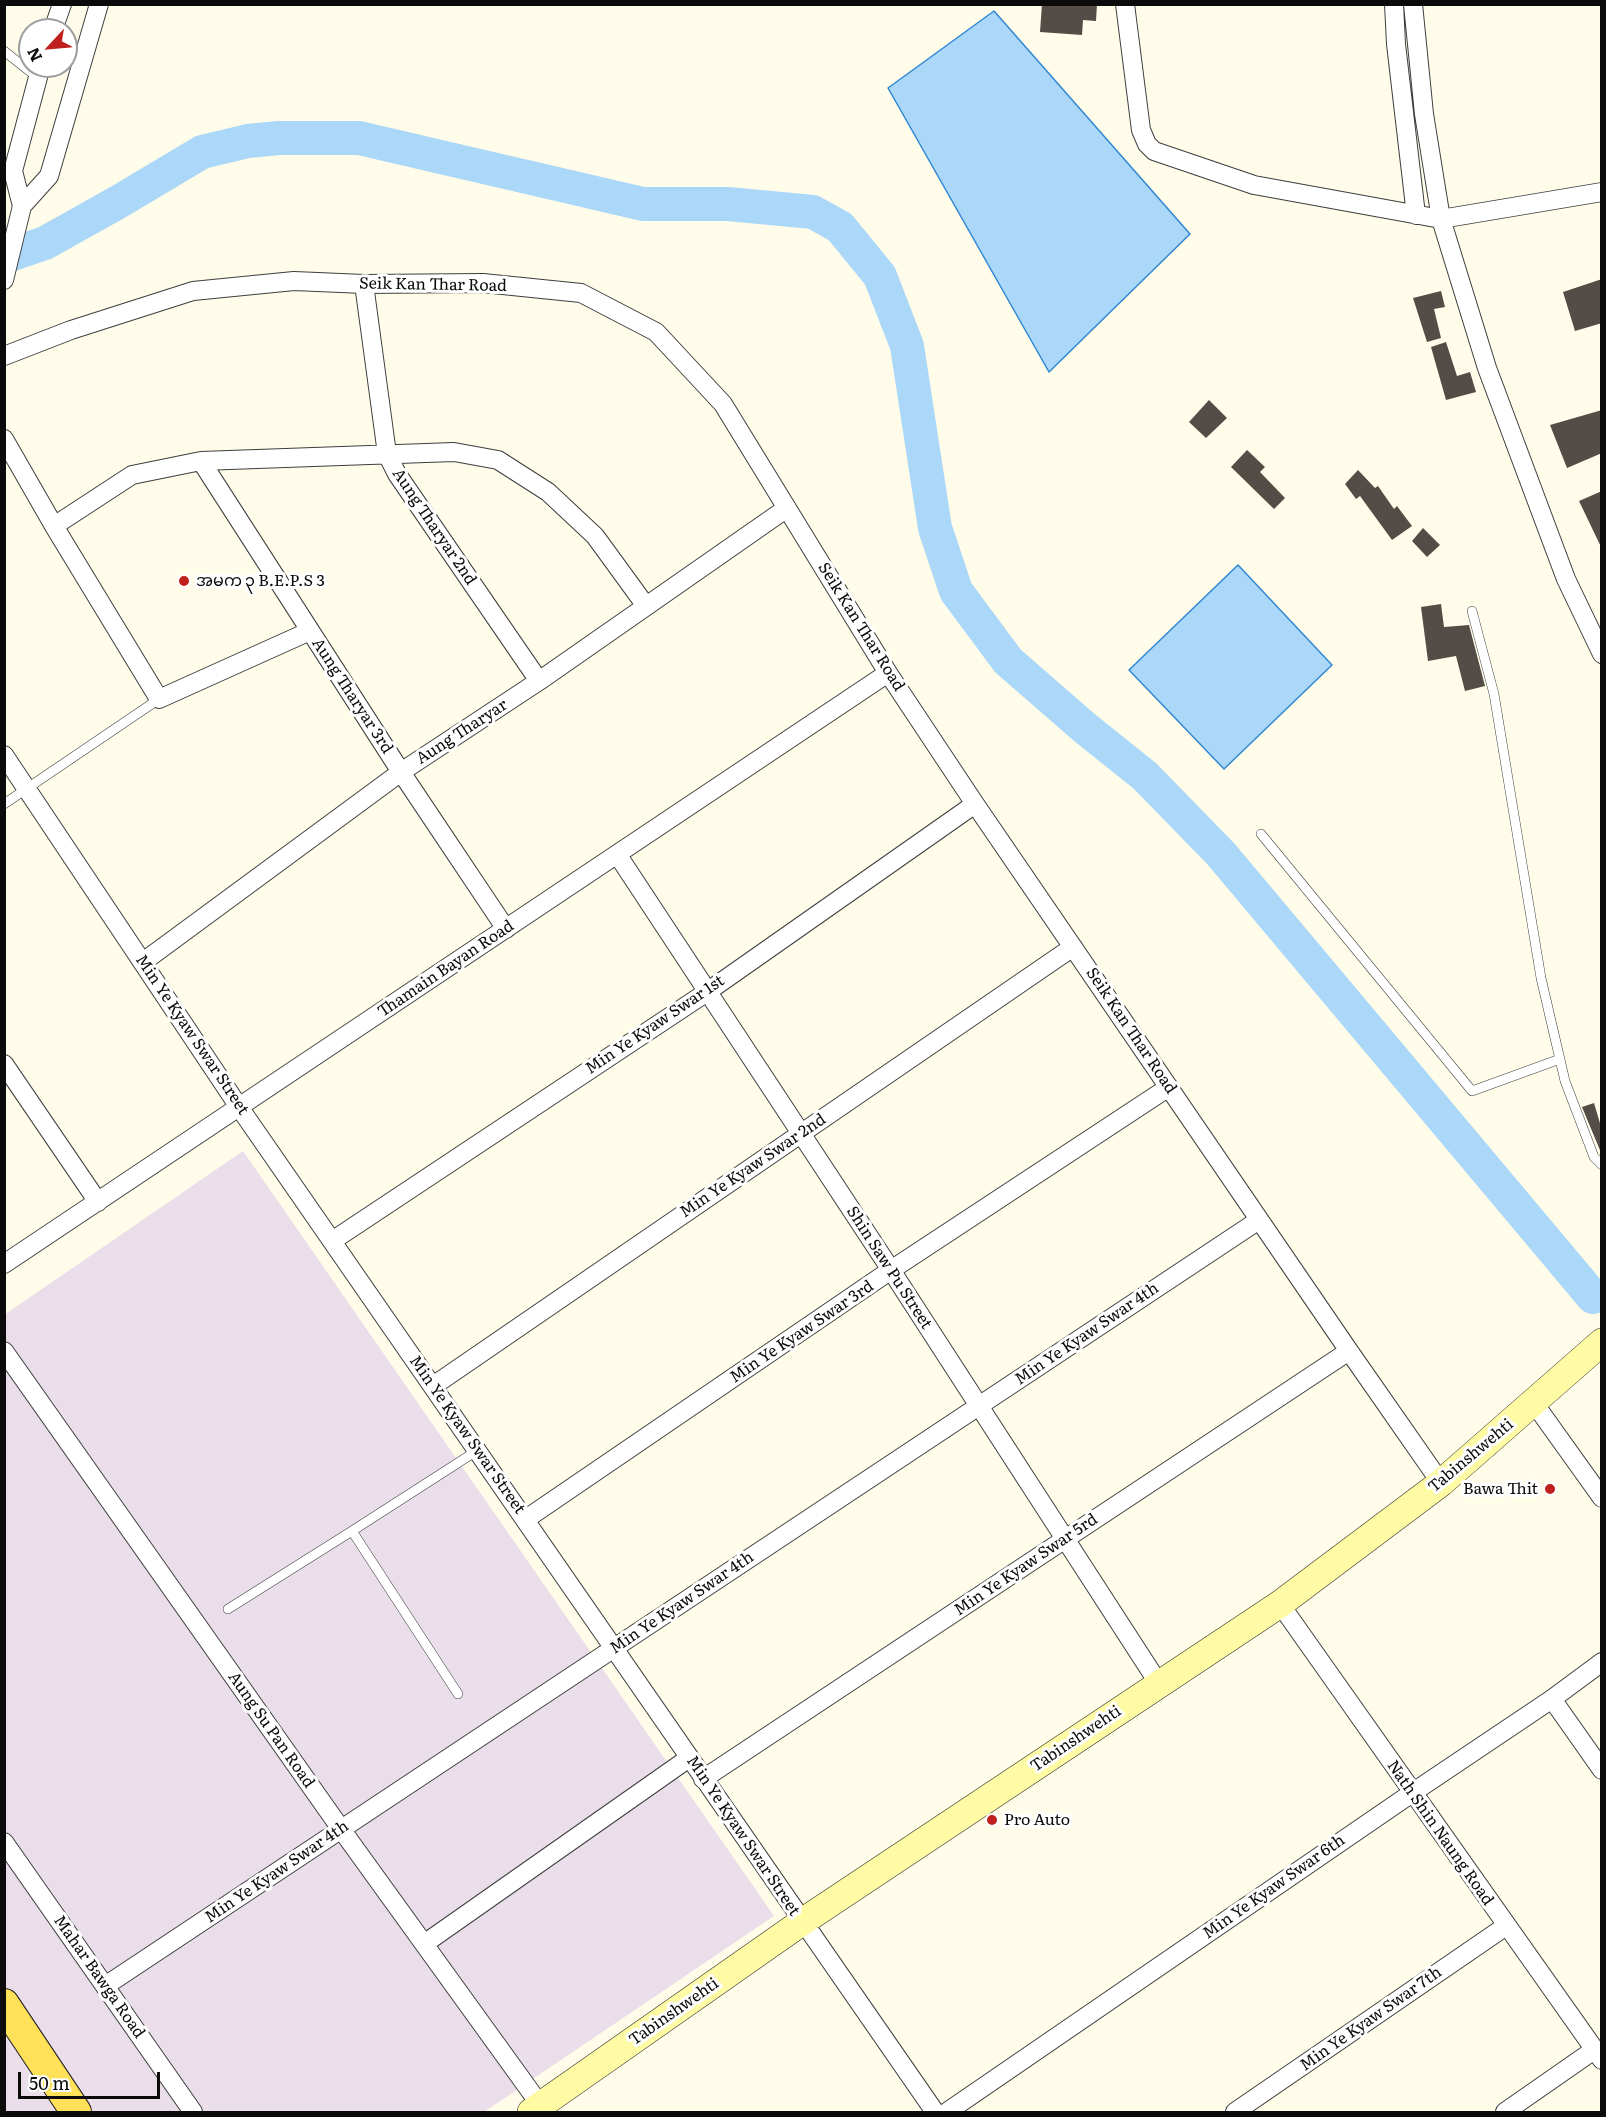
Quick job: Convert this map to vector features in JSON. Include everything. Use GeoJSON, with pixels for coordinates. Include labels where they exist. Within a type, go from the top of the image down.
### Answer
{"type":"FeatureCollection","features":[{"type":"Feature","properties":{"kind":"main road","name":"Tabinshwehti"},"geometry":{"type":"LineString","coordinates":[[536,2109],[802,1922],[1280,1605],[1441,1483],[1602,1342]]}},
{"type":"Feature","properties":{"kind":"main road"},"geometry":{"type":"LineString","coordinates":[[4,2004],[76,2112]]}},
{"type":"Feature","properties":{"kind":"street"},"geometry":{"type":"LineString","coordinates":[[4,280],[8,244],[22,206],[49,176],[99,4]]}},
{"type":"Feature","properties":{"kind":"street"},"geometry":{"type":"LineString","coordinates":[[1125,4],[1141,130],[1146,144],[1154,152],[1254,185],[1441,219],[1602,192]]}},
{"type":"Feature","properties":{"kind":"street"},"geometry":{"type":"LineString","coordinates":[[1394,4],[1396,44],[1416,215]]}},
{"type":"Feature","properties":{"kind":"street"},"geometry":{"type":"LineString","coordinates":[[1413,4],[1424,114],[1441,219],[1500,401],[1566,579],[1602,654]]}},
{"type":"Feature","properties":{"kind":"street"},"geometry":{"type":"LineString","coordinates":[[22,206],[13,171],[37,78]]}},
{"type":"Feature","properties":{"kind":"street","name":"Seik Kan Thar Road"},"geometry":{"type":"LineString","coordinates":[[4,356],[71,330],[194,291],[294,281],[364,284],[483,283],[581,293],[656,332],[723,404],[888,673],[975,804],[1348,1351],[1441,1483]]}},
{"type":"Feature","properties":{"kind":"street","name":"Aung Tharyar 2nd"},"geometry":{"type":"LineString","coordinates":[[364,284],[387,454],[397,474],[539,681]]}},
{"type":"Feature","properties":{"kind":"street"},"geometry":{"type":"LineString","coordinates":[[4,439],[159,699],[310,631]]}},
{"type":"Feature","properties":{"kind":"street"},"geometry":{"type":"LineString","coordinates":[[54,526],[132,475],[201,461],[454,452],[498,460],[548,492],[595,536],[646,606]]}},
{"type":"Feature","properties":{"kind":"street","name":"Aung Tharyar 3rd"},"geometry":{"type":"LineString","coordinates":[[201,461],[401,772],[506,929]]}},
{"type":"Feature","properties":{"kind":"street","name":"Aung Tharyar"},"geometry":{"type":"LineString","coordinates":[[143,962],[401,772],[539,681],[787,508]]}},
{"type":"Feature","properties":{"kind":"street","name":"Thamain Bayan Road"},"geometry":{"type":"LineString","coordinates":[[4,1264],[888,673]]}},
{"type":"Feature","properties":{"kind":"street","name":"Min Ye Kyaw Swar Street"},"geometry":{"type":"LineString","coordinates":[[4,754],[240,1107],[935,2112]]}},
{"type":"Feature","properties":{"kind":"street","name":"Min Ye Kyaw Swar 1st"},"geometry":{"type":"LineString","coordinates":[[332,1241],[707,992],[975,804]]}},
{"type":"Feature","properties":{"kind":"street","name":"Shin Saw Pu Street"},"geometry":{"type":"LineString","coordinates":[[617,854],[891,1270],[1159,1684]]}},
{"type":"Feature","properties":{"kind":"street","name":"Min Ye Kyaw Swar 2nd"},"geometry":{"type":"LineString","coordinates":[[433,1386],[1072,947]]}},
{"type":"Feature","properties":{"kind":"street"},"geometry":{"type":"LineString","coordinates":[[4,1064],[98,1202]]}},
{"type":"Feature","properties":{"kind":"street","name":"Min Ye Kyaw Swar 3rd"},"geometry":{"type":"LineString","coordinates":[[526,1519],[891,1270],[1169,1088]]}},
{"type":"Feature","properties":{"kind":"street","name":"Min Ye Kyaw Swar 4th"},"geometry":{"type":"LineString","coordinates":[[105,1986],[1259,1220]]}},
{"type":"Feature","properties":{"kind":"street","name":"Aung Su Pan Road"},"geometry":{"type":"LineString","coordinates":[[4,1351],[424,1944],[536,2109]]}},
{"type":"Feature","properties":{"kind":"street","name":"Min Ye Kyaw Swar 5rd"},"geometry":{"type":"LineString","coordinates":[[703,1779],[1348,1351]]}},
{"type":"Feature","properties":{"kind":"street"},"geometry":{"type":"LineString","coordinates":[[1534,1403],[1602,1498]]}},
{"type":"Feature","properties":{"kind":"street","name":"Nath Shin Naung Road"},"geometry":{"type":"LineString","coordinates":[[1280,1605],[1598,2055]]}},
{"type":"Feature","properties":{"kind":"street","name":"Min Ye Kyaw Swar 6th"},"geometry":{"type":"LineString","coordinates":[[947,2112],[1552,1699],[1602,1662]]}},
{"type":"Feature","properties":{"kind":"street"},"geometry":{"type":"LineString","coordinates":[[1552,1699],[1602,1770]]}},
{"type":"Feature","properties":{"kind":"street"},"geometry":{"type":"LineString","coordinates":[[424,1944],[689,1758]]}},
{"type":"Feature","properties":{"kind":"street","name":"Mahar Bawga Road"},"geometry":{"type":"LineString","coordinates":[[4,1842],[193,2112]]}},
{"type":"Feature","properties":{"kind":"street","name":"Min Ye Kyaw Swar 7th"},"geometry":{"type":"LineString","coordinates":[[1235,2112],[1506,1926]]}},
{"type":"Feature","properties":{"kind":"street"},"geometry":{"type":"LineString","coordinates":[[1505,2112],[1598,2055]]}},
{"type":"Feature","properties":{"kind":"lane"},"geometry":{"type":"LineString","coordinates":[[4,51],[18,59]]}},
{"type":"Feature","properties":{"kind":"lane"},"geometry":{"type":"LineString","coordinates":[[1472,611],[1494,694],[1541,978],[1565,1082],[1594,1157],[1602,1166]]}},
{"type":"Feature","properties":{"kind":"lane"},"geometry":{"type":"LineString","coordinates":[[4,804],[159,699]]}},
{"type":"Feature","properties":{"kind":"lane"},"geometry":{"type":"LineString","coordinates":[[1261,834],[1472,1091],[1560,1059]]}},
{"type":"Feature","properties":{"kind":"lane"},"geometry":{"type":"LineString","coordinates":[[228,1609],[478,1450]]}},
{"type":"Feature","properties":{"kind":"lane"},"geometry":{"type":"LineString","coordinates":[[352,1531],[458,1694]]}},
{"type":"Feature","properties":{"kind":"shaded area"},"geometry":{"type":"Polygon","coordinates":[[[243,1151],[774,1916],[484,2112],[5,2112],[4,1315],[243,1151]]]}},
{"type":"Feature","properties":{"kind":"water"},"geometry":{"type":"Polygon","coordinates":[[[994,11],[1190,234],[1049,372],[888,88],[994,11]]]}},
{"type":"Feature","properties":{"kind":"water"},"geometry":{"type":"Polygon","coordinates":[[[1238,565],[1332,665],[1224,769],[1129,670],[1238,565]]]}},
{"type":"Feature","properties":{"kind":"building"},"geometry":{"type":"Polygon","coordinates":[[[1042,4],[1097,4],[1096,21],[1083,20],[1082,35],[1040,32],[1042,4]]]}},
{"type":"Feature","properties":{"kind":"building"},"geometry":{"type":"Polygon","coordinates":[[[1602,279],[1602,323],[1575,331],[1563,292],[1602,279]]]}},
{"type":"Feature","properties":{"kind":"building"},"geometry":{"type":"Polygon","coordinates":[[[1441,291],[1445,307],[1434,309],[1441,338],[1427,342],[1413,298],[1441,291]]]}},
{"type":"Feature","properties":{"kind":"building"},"geometry":{"type":"Polygon","coordinates":[[[1446,342],[1457,376],[1470,372],[1476,392],[1446,400],[1431,347],[1446,342]]]}},
{"type":"Feature","properties":{"kind":"building"},"geometry":{"type":"Polygon","coordinates":[[[1209,400],[1227,418],[1206,438],[1189,422],[1209,400]]]}},
{"type":"Feature","properties":{"kind":"building"},"geometry":{"type":"Polygon","coordinates":[[[1602,410],[1602,453],[1567,468],[1550,425],[1602,410]]]}},
{"type":"Feature","properties":{"kind":"building"},"geometry":{"type":"Polygon","coordinates":[[[1247,450],[1265,467],[1260,472],[1285,498],[1274,509],[1231,467],[1247,450]]]}},
{"type":"Feature","properties":{"kind":"building"},"geometry":{"type":"Polygon","coordinates":[[[1358,470],[1375,488],[1378,486],[1394,509],[1397,506],[1412,526],[1392,540],[1360,496],[1356,499],[1345,484],[1358,470]]]}},
{"type":"Feature","properties":{"kind":"building"},"geometry":{"type":"Polygon","coordinates":[[[1602,491],[1602,549],[1579,501],[1602,491]]]}},
{"type":"Feature","properties":{"kind":"building"},"geometry":{"type":"Polygon","coordinates":[[[1423,528],[1440,545],[1427,557],[1412,541],[1423,528]]]}},
{"type":"Feature","properties":{"kind":"building"},"geometry":{"type":"Polygon","coordinates":[[[1441,604],[1444,627],[1469,625],[1485,686],[1465,691],[1456,656],[1428,661],[1421,607],[1441,604]]]}},
{"type":"Feature","properties":{"kind":"building"},"geometry":{"type":"Polygon","coordinates":[[[1594,1103],[1602,1130],[1602,1155],[1582,1107],[1594,1103]]]}},
{"type":"Feature","properties":{"kind":"waterway"},"geometry":{"type":"LineString","coordinates":[[4,257],[45,243],[202,152],[248,141],[279,138],[359,138],[643,204],[728,204],[813,212],[840,227],[880,276],[907,346],[935,528],[956,591],[1008,661],[1085,728],[1145,776],[1221,854],[1593,1297]]}},
{"type":"Feature","properties":{"kind":"place","name":"အမက ၃ B.E.P.S 3"},"geometry":{"type":"Point","coordinates":[184,581]}},
{"type":"Feature","properties":{"kind":"place","name":"Bawa Thit"},"geometry":{"type":"Point","coordinates":[1550,1489]}},
{"type":"Feature","properties":{"kind":"place","name":"Pro Auto"},"geometry":{"type":"Point","coordinates":[992,1820]}}]}
